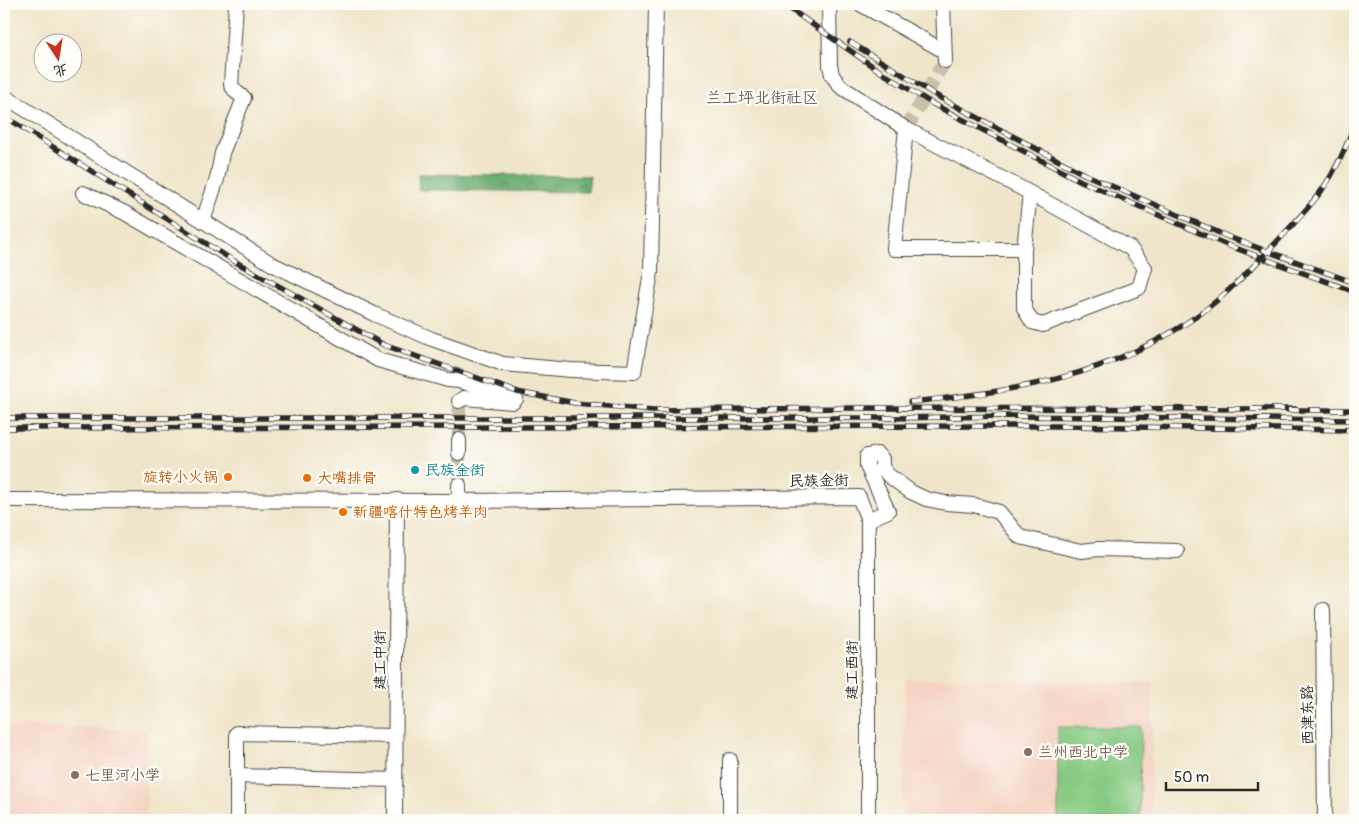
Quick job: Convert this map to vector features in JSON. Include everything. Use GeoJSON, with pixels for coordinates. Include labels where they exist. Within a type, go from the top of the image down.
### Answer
{"type":"FeatureCollection","features":[{"type":"Feature","properties":{"kind":"street"},"geometry":{"type":"LineString","coordinates":[[203,221],[217,179],[222,153],[244,98],[230,85],[236,4]]}},
{"type":"Feature","properties":{"kind":"street"},"geometry":{"type":"LineString","coordinates":[[4,96],[272,264],[374,314],[432,339],[503,364],[571,370],[634,372],[651,272],[656,4]]}},
{"type":"Feature","properties":{"kind":"street"},"geometry":{"type":"LineString","coordinates":[[828,4],[830,66],[832,75],[840,86],[906,129],[1030,193],[1130,248],[1145,268],[1139,288],[1043,325],[1032,322],[1024,308],[1024,248],[1030,193]]}},
{"type":"Feature","properties":{"kind":"street"},"geometry":{"type":"LineString","coordinates":[[860,4],[945,56],[943,4]]}},
{"type":"Feature","properties":{"kind":"street"},"geometry":{"type":"LineString","coordinates":[[906,129],[894,249],[1024,248]]}},
{"type":"Feature","properties":{"kind":"street"},"geometry":{"type":"LineString","coordinates":[[83,193],[124,213],[378,360],[448,380],[459,380],[515,397],[516,399],[513,402],[464,398],[459,401]]}},
{"type":"Feature","properties":{"kind":"street"},"geometry":{"type":"LineString","coordinates":[[868,520],[888,511],[867,466],[867,456],[877,454],[882,459],[882,466],[888,475],[911,492],[926,499],[974,505],[999,512],[1020,538],[1081,551],[1099,549],[1177,551]]}},
{"type":"Feature","properties":{"kind":"street"},"geometry":{"type":"LineString","coordinates":[[459,485],[459,501]]}},
{"type":"Feature","properties":{"kind":"street","name":"民族金街"},"geometry":{"type":"LineString","coordinates":[[4,500],[459,501],[859,497],[868,520]]}},
{"type":"Feature","properties":{"kind":"street","name":"建工中街"},"geometry":{"type":"LineString","coordinates":[[395,820],[397,500]]}},
{"type":"Feature","properties":{"kind":"street","name":"建工西街"},"geometry":{"type":"LineString","coordinates":[[868,520],[868,820]]}},
{"type":"Feature","properties":{"kind":"street","name":"西津东路"},"geometry":{"type":"LineString","coordinates":[[1323,610],[1325,820]]}},
{"type":"Feature","properties":{"kind":"street"},"geometry":{"type":"LineString","coordinates":[[238,820],[237,733],[395,736]]}},
{"type":"Feature","properties":{"kind":"street"},"geometry":{"type":"LineString","coordinates":[[730,760],[730,820]]}},
{"type":"Feature","properties":{"kind":"street"},"geometry":{"type":"LineString","coordinates":[[237,776],[395,780]]}},
{"type":"Feature","properties":{"kind":"shaded area","name":"兰州西北中学"},"geometry":{"type":"Polygon","coordinates":[[[906,679],[1153,683],[1151,820],[902,820],[906,679]]]}},
{"type":"Feature","properties":{"kind":"shaded area","name":"七里河小学"},"geometry":{"type":"Polygon","coordinates":[[[4,725],[147,730],[146,820],[4,820],[4,725]]]}},
{"type":"Feature","properties":{"kind":"green space"},"geometry":{"type":"Polygon","coordinates":[[[418,174],[590,176],[588,192],[419,190],[418,174]]]}},
{"type":"Feature","properties":{"kind":"green space"},"geometry":{"type":"Polygon","coordinates":[[[1058,727],[1141,727],[1140,820],[1058,820],[1058,727]]]}},
{"type":"Feature","properties":{"kind":"tunnel"},"geometry":{"type":"LineString","coordinates":[[906,129],[945,61]]}},
{"type":"Feature","properties":{"kind":"tunnel"},"geometry":{"type":"LineString","coordinates":[[459,401],[459,440]]}},
{"type":"Feature","properties":{"kind":"tunnel"},"geometry":{"type":"LineString","coordinates":[[459,453],[459,485]]}},
{"type":"Feature","properties":{"kind":"railway"},"geometry":{"type":"LineString","coordinates":[[783,4],[881,72],[933,104],[1081,181],[1227,245],[1355,292]]}},
{"type":"Feature","properties":{"kind":"railway"},"geometry":{"type":"LineString","coordinates":[[850,42],[937,96],[1084,174],[1231,238],[1355,283]]}},
{"type":"Feature","properties":{"kind":"railway"},"geometry":{"type":"LineString","coordinates":[[4,116],[234,261],[384,345],[517,392],[575,403],[653,410],[856,408],[1295,409]]}},
{"type":"Feature","properties":{"kind":"railway"},"geometry":{"type":"LineString","coordinates":[[910,402],[986,393],[1060,378],[1130,354],[1164,337],[1217,301],[1285,233],[1310,205],[1322,190],[1336,166],[1355,123]]}},
{"type":"Feature","properties":{"kind":"railway"},"geometry":{"type":"LineString","coordinates":[[1288,410],[1355,410]]}},
{"type":"Feature","properties":{"kind":"railway"},"geometry":{"type":"LineString","coordinates":[[4,418],[893,418],[1009,416],[1355,420]]}},
{"type":"Feature","properties":{"kind":"railway"},"geometry":{"type":"LineString","coordinates":[[4,428],[1056,426],[1355,430]]}},
{"type":"Feature","properties":{"kind":"place","name":"民族金街"},"geometry":{"type":"Point","coordinates":[415,470]}},
{"type":"Feature","properties":{"kind":"place","name":"旋转小火锅"},"geometry":{"type":"Point","coordinates":[228,477]}},
{"type":"Feature","properties":{"kind":"place","name":"大嘴排骨"},"geometry":{"type":"Point","coordinates":[307,478]}},
{"type":"Feature","properties":{"kind":"place","name":"新疆喀什特色烤羊肉"},"geometry":{"type":"Point","coordinates":[343,512]}},
{"type":"Feature","properties":{"kind":"place","name":"兰州西北中学"},"geometry":{"type":"Point","coordinates":[1028,752]}},
{"type":"Feature","properties":{"kind":"place","name":"七里河小学"},"geometry":{"type":"Point","coordinates":[75,775]}},
{"type":"Feature","properties":{"kind":"district","name":"兰工坪北街社区"},"geometry":{"type":"Point","coordinates":[762,98]}}]}
